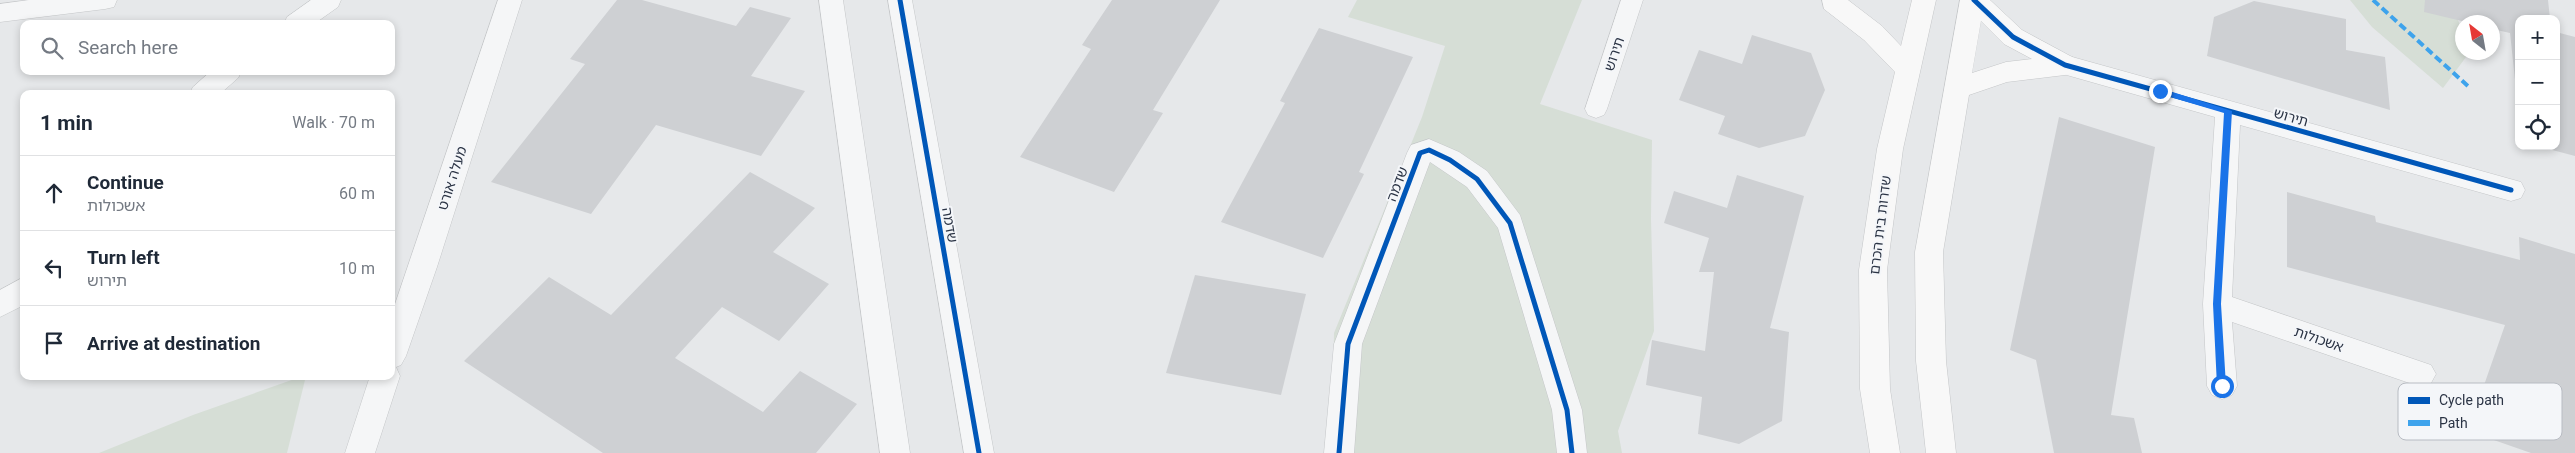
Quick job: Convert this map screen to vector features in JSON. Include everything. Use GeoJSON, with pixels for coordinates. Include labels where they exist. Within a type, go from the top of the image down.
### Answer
{"type":"FeatureCollection","features":[{"type":"Feature","properties":{"kind":"street"},"geometry":{"type":"LineString","coordinates":[[0,13],[105,0]]}},
{"type":"Feature","properties":{"kind":"street"},"geometry":{"type":"LineString","coordinates":[[302,20],[329,0]]}},
{"type":"Feature","properties":{"kind":"street","name":"מעלה אורט"},"geometry":{"type":"LineString","coordinates":[[395,345],[423,267],[510,0]]}},
{"type":"Feature","properties":{"kind":"street"},"geometry":{"type":"LineString","coordinates":[[831,0],[895,453]]}},
{"type":"Feature","properties":{"kind":"street","name":"שדמה"},"geometry":{"type":"LineString","coordinates":[[900,0],[979,453]]}},
{"type":"Feature","properties":{"kind":"street"},"geometry":{"type":"LineString","coordinates":[[1828,1],[1857,0]]}},
{"type":"Feature","properties":{"kind":"street","name":"שדרות בית הכרם"},"geometry":{"type":"LineString","coordinates":[[1885,453],[1875,389],[1873,270],[1890,149],[1924,0]]}},
{"type":"Feature","properties":{"kind":"street"},"geometry":{"type":"LineString","coordinates":[[1973,0],[2012,38],[2065,65]]}},
{"type":"Feature","properties":{"kind":"street"},"geometry":{"type":"LineString","coordinates":[[1941,453],[1931,361],[1929,252],[1973,0]]}},
{"type":"Feature","properties":{"kind":"street"},"geometry":{"type":"LineString","coordinates":[[1828,1],[1873,33],[1908,69]]}},
{"type":"Feature","properties":{"kind":"street"},"geometry":{"type":"LineString","coordinates":[[1958,88],[2006,72],[2065,65]]}},
{"type":"Feature","properties":{"kind":"street","name":"תירוש"},"geometry":{"type":"LineString","coordinates":[[2065,65],[2511,190]]}},
{"type":"Feature","properties":{"kind":"street"},"geometry":{"type":"LineString","coordinates":[[207,90],[224,75]]}},
{"type":"Feature","properties":{"kind":"street"},"geometry":{"type":"LineString","coordinates":[[2222,386],[2217,304],[2228,111]]}},
{"type":"Feature","properties":{"kind":"street","name":"שדמה"},"geometry":{"type":"LineString","coordinates":[[1339,453],[1348,344],[1420,153],[1428,150],[1450,160],[1478,180],[1510,223],[1567,410],[1572,453]]}},
{"type":"Feature","properties":{"kind":"street"},"geometry":{"type":"LineString","coordinates":[[0,305],[20,292]]}},
{"type":"Feature","properties":{"kind":"street","name":"אשכולות"},"geometry":{"type":"LineString","coordinates":[[2217,304],[2422,374]]}},
{"type":"Feature","properties":{"kind":"street"},"geometry":{"type":"LineString","coordinates":[[360,453],[384,380]]}},
{"type":"Feature","properties":{"kind":"lane","name":"תירוש"},"geometry":{"type":"LineString","coordinates":[[1596,109],[1632,0]]}},
{"type":"Feature","properties":{"kind":"shaded area"},"geometry":{"type":"Polygon","coordinates":[[[1357,0],[1582,0],[1540,104],[1652,140],[1651,219],[1654,331],[1618,431],[1622,453],[1332,453],[1334,333],[1422,117],[1445,46],[1348,17],[1357,0]]]}},
{"type":"Feature","properties":{"kind":"shaded area"},"geometry":{"type":"Polygon","coordinates":[[[2350,0],[2450,0],[2456,15],[2455,60],[2464,60],[2443,88],[2372,27],[2350,0]]]}},
{"type":"Feature","properties":{"kind":"shaded area"},"geometry":{"type":"Polygon","coordinates":[[[292,380],[305,380],[287,453],[99,453],[193,415],[292,380]]]}},
{"type":"Feature","properties":{"kind":"building"},"geometry":{"type":"Polygon","coordinates":[[[617,0],[642,0],[736,26],[750,7],[791,18],[751,76],[805,91],[761,156],[656,125],[591,214],[491,182],[585,64],[570,59],[617,0]]]}},
{"type":"Feature","properties":{"kind":"building"},"geometry":{"type":"Polygon","coordinates":[[[1112,0],[1220,0],[1153,110],[1163,113],[1114,192],[1020,157],[1091,49],[1082,45],[1112,0]]]}},
{"type":"Feature","properties":{"kind":"building"},"geometry":{"type":"Polygon","coordinates":[[[2425,0],[2548,0],[2550,15],[2515,15],[2515,80],[2510,33],[2500,31],[2500,15],[2455,15],[2455,19],[2424,12],[2425,0]]]}},
{"type":"Feature","properties":{"kind":"building"},"geometry":{"type":"Polygon","coordinates":[[[2254,1],[2346,19],[2346,50],[2385,57],[2390,110],[2207,56],[2214,17],[2254,1]]]}},
{"type":"Feature","properties":{"kind":"building"},"geometry":{"type":"Polygon","coordinates":[[[1319,28],[1413,57],[1359,172],[1364,174],[1323,258],[1221,222],[1285,103],[1280,101],[1319,28]]]}},
{"type":"Feature","properties":{"kind":"building"},"geometry":{"type":"Polygon","coordinates":[[[2560,33],[2575,37],[2575,156],[2552,150],[2560,150],[2560,33]]]}},
{"type":"Feature","properties":{"kind":"building"},"geometry":{"type":"Polygon","coordinates":[[[1752,35],[1811,53],[1825,90],[1805,136],[1759,148],[1718,134],[1725,116],[1679,100],[1699,50],[1742,64],[1752,35]]]}},
{"type":"Feature","properties":{"kind":"building"},"geometry":{"type":"Polygon","coordinates":[[[2059,117],[2155,147],[2111,415],[2134,418],[2142,453],[2054,453],[2036,360],[2010,350],[2059,117]]]}},
{"type":"Feature","properties":{"kind":"building"},"geometry":{"type":"Polygon","coordinates":[[[750,172],[815,208],[773,252],[829,284],[779,341],[722,307],[675,358],[763,412],[800,371],[857,404],[816,453],[603,453],[464,361],[549,277],[611,315],[750,172]]]}},
{"type":"Feature","properties":{"kind":"building"},"geometry":{"type":"Polygon","coordinates":[[[1737,175],[1804,196],[1770,328],[1789,332],[1782,421],[1739,444],[1698,434],[1702,397],[1646,385],[1652,340],[1705,351],[1714,272],[1699,272],[1709,238],[1664,223],[1674,191],[1727,208],[1737,175]]]}},
{"type":"Feature","properties":{"kind":"building"},"geometry":{"type":"Polygon","coordinates":[[[2287,192],[2375,216],[2376,222],[2520,260],[2519,237],[2575,254],[2575,453],[2531,453],[2494,440],[2562,440],[2562,383],[2485,383],[2505,325],[2287,267],[2287,192]]]}},
{"type":"Feature","properties":{"kind":"building"},"geometry":{"type":"Polygon","coordinates":[[[1195,275],[1306,294],[1281,395],[1166,373],[1195,275]]]}},
{"type":"Feature","properties":{"kind":"marked path"},"geometry":{"type":"LineString","coordinates":[[2373,0],[2469,87]]}},
{"type":"Feature","properties":{"kind":"cycle path"},"geometry":{"type":"LineString","coordinates":[[900,0],[979,453]]}},
{"type":"Feature","properties":{"kind":"cycle path"},"geometry":{"type":"LineString","coordinates":[[1974,0],[2013,37],[2065,65],[2511,190]]}},
{"type":"Feature","properties":{"kind":"cycle path"},"geometry":{"type":"LineString","coordinates":[[1339,453],[1348,344],[1420,153],[1429,150],[1450,160],[1477,179],[1510,223],[1567,410],[1572,453]]}},
{"type":"Feature","properties":{"kind":"route"},"geometry":{"type":"LineString","coordinates":[[2160,91],[2228,111],[2217,304],[2222,386]]}}]}
